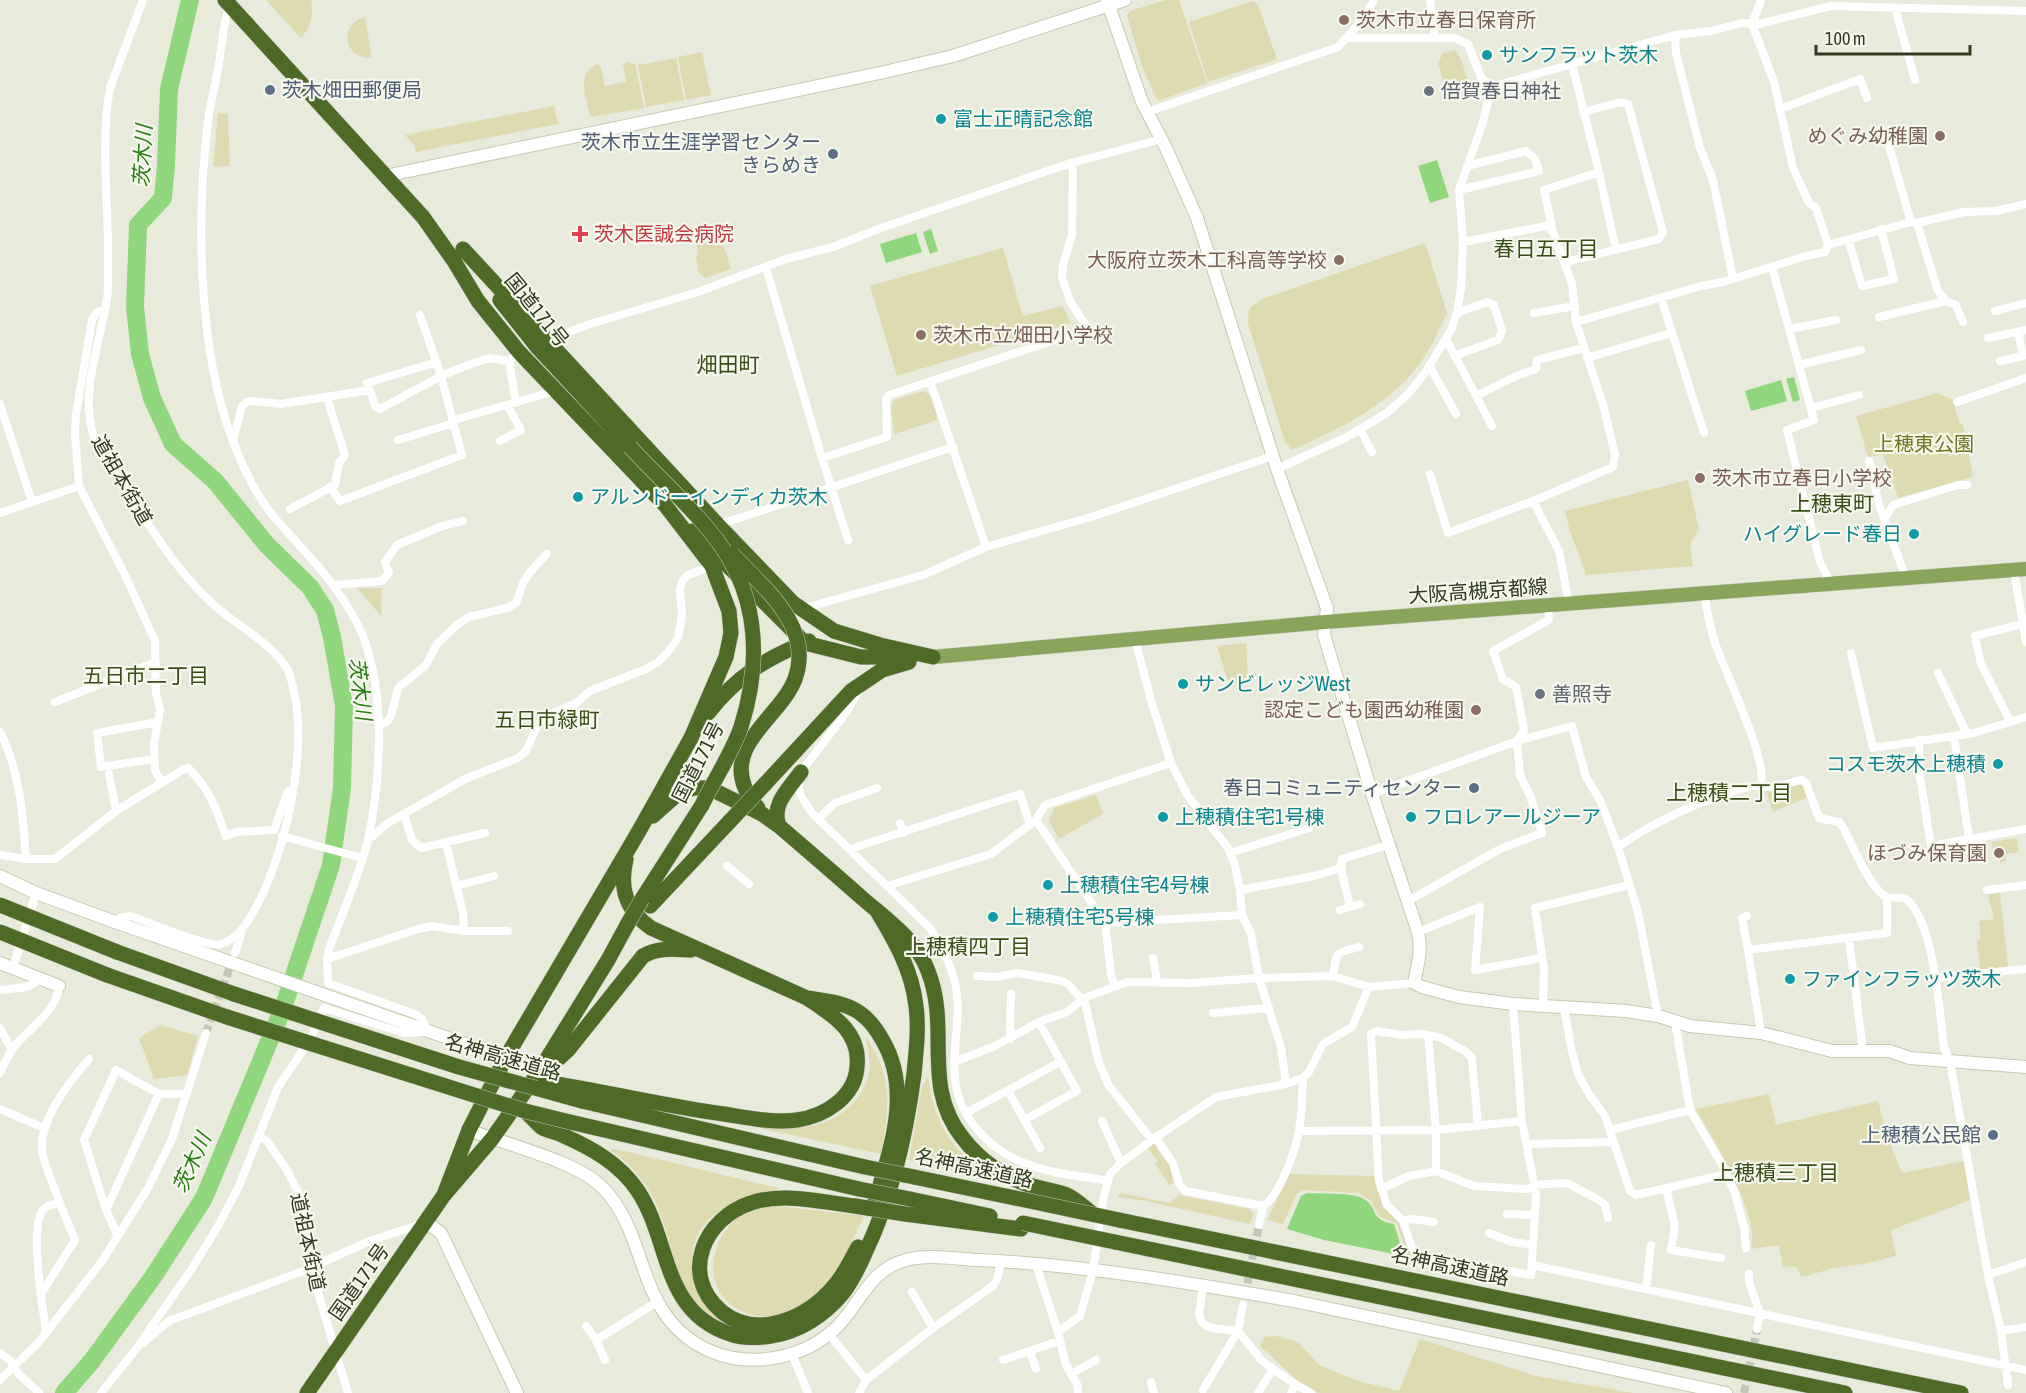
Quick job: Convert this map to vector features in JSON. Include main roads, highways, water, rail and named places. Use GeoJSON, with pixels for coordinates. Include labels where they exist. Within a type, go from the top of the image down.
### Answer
{"type":"FeatureCollection","features":[{"type":"Feature","properties":{"kind":"highway","name":"国道171号"},"geometry":{"type":"LineString","coordinates":[[228,1],[423,217],[454,261],[514,357],[555,391],[665,505],[712,566],[729,610],[731,633],[726,657],[691,738],[505,1059],[470,1130],[444,1195]]}},
{"type":"Feature","properties":{"kind":"highway","name":"国道171号"},"geometry":{"type":"LineString","coordinates":[[307,1393],[444,1195],[492,1139],[540,1070],[646,903],[702,805],[740,729],[753,673],[754,639],[750,610],[743,586],[714,528],[630,447],[524,331],[463,249],[423,217]]}},
{"type":"Feature","properties":{"kind":"highway"},"geometry":{"type":"LineString","coordinates":[[463,249],[515,304],[714,528],[788,616],[795,629],[800,650],[799,667],[795,679],[780,704],[743,753],[740,772],[745,790],[762,814]]}},
{"type":"Feature","properties":{"kind":"highway"},"geometry":{"type":"LineString","coordinates":[[665,505],[712,547],[804,643],[861,657],[933,657]]}},
{"type":"Feature","properties":{"kind":"highway"},"geometry":{"type":"LineString","coordinates":[[714,528],[801,609],[834,631],[880,645],[933,657]]}},
{"type":"Feature","properties":{"kind":"highway"},"geometry":{"type":"LineString","coordinates":[[691,738],[736,681],[774,657],[834,631]]}},
{"type":"Feature","properties":{"kind":"highway"},"geometry":{"type":"LineString","coordinates":[[646,903],[731,820],[851,691],[894,666],[933,657]]}},
{"type":"Feature","properties":{"kind":"highway"},"geometry":{"type":"LineString","coordinates":[[779,826],[775,815],[778,805],[801,772]]}},
{"type":"Feature","properties":{"kind":"highway"},"geometry":{"type":"LineString","coordinates":[[639,831],[665,803],[680,792],[694,788],[709,788],[762,814],[779,826],[910,941],[921,955],[928,971],[937,1009],[939,1088],[943,1106],[962,1138],[990,1165],[1027,1193]]}},
{"type":"Feature","properties":{"kind":"highway"},"geometry":{"type":"LineString","coordinates":[[586,1095],[777,1121],[815,1116],[831,1108],[843,1098],[852,1085],[857,1070],[856,1044],[846,1027],[828,1011],[807,998],[651,928],[638,918],[628,904],[623,874],[629,847]]}},
{"type":"Feature","properties":{"kind":"highway","name":"名神高速道路"},"geometry":{"type":"LineString","coordinates":[[0,905],[117,952],[234,994],[459,1067],[586,1095],[865,1167],[914,1177],[1027,1193],[1119,1220],[1961,1393]]}},
{"type":"Feature","properties":{"kind":"highway"},"geometry":{"type":"LineString","coordinates":[[566,1129],[602,1155],[628,1179],[646,1207],[674,1285],[695,1313],[707,1323],[733,1336],[748,1338],[779,1335],[811,1321],[830,1307],[844,1292],[866,1252],[897,1167],[909,1112],[918,1033],[914,988],[907,966],[877,911]]}},
{"type":"Feature","properties":{"kind":"highway"},"geometry":{"type":"LineString","coordinates":[[0,932],[65,960],[227,1017],[525,1111],[566,1129],[859,1189],[907,1207]]}},
{"type":"Feature","properties":{"kind":"highway"},"geometry":{"type":"LineString","coordinates":[[540,1070],[554,1063],[568,1050],[643,956],[663,949],[700,950]]}},
{"type":"Feature","properties":{"kind":"highway"},"geometry":{"type":"LineString","coordinates":[[807,998],[846,1006],[860,1012],[872,1023],[889,1050],[897,1084],[896,1122],[891,1146],[870,1219],[858,1247],[836,1285],[823,1298],[795,1318],[762,1325],[731,1318],[710,1298],[704,1284],[700,1269],[701,1254],[706,1239],[724,1216],[752,1203],[796,1199],[855,1206],[907,1207],[1111,1241],[1845,1393]]}},
{"type":"Feature","properties":{"kind":"main road","name":"大阪高槻京都線"},"geometry":{"type":"LineString","coordinates":[[933,657],[1325,622],[2020,569]]}},
{"type":"Feature","properties":{"kind":"waterway","name":"茨木川"},"geometry":{"type":"LineString","coordinates":[[64,1393],[91,1362],[153,1277],[204,1198],[283,1008],[331,865],[342,788],[344,706],[325,610],[310,587],[267,545],[215,481],[173,444],[152,398],[140,354],[135,307],[138,225],[163,198],[169,89],[190,0]]}},
{"type":"Feature","properties":{"kind":"tunnel"},"geometry":{"type":"LineString","coordinates":[[206,1033],[235,953]]}},
{"type":"Feature","properties":{"kind":"tunnel"},"geometry":{"type":"LineString","coordinates":[[1245,1295],[1259,1225]]}},
{"type":"Feature","properties":{"kind":"tunnel"},"geometry":{"type":"LineString","coordinates":[[1744,1393],[1757,1329]]}},
{"type":"Feature","properties":{"kind":"place","name":"茨木市立春日保育所"},"geometry":{"type":"Point","coordinates":[1344,20]}},
{"type":"Feature","properties":{"kind":"place","name":"サンフラット茨木"},"geometry":{"type":"Point","coordinates":[1487,55]}},
{"type":"Feature","properties":{"kind":"place","name":"茨木畑田郵便局"},"geometry":{"type":"Point","coordinates":[270,90]}},
{"type":"Feature","properties":{"kind":"place","name":"倍賀春日神社"},"geometry":{"type":"Point","coordinates":[1429,91]}},
{"type":"Feature","properties":{"kind":"place","name":"富士正晴記念館"},"geometry":{"type":"Point","coordinates":[941,119]}},
{"type":"Feature","properties":{"kind":"place","name":"めぐみ幼稚園"},"geometry":{"type":"Point","coordinates":[1940,136]}},
{"type":"Feature","properties":{"kind":"place","name":"茨木市立生涯学習センター きらめき"},"geometry":{"type":"Point","coordinates":[833,154]}},
{"type":"Feature","properties":{"kind":"place","name":"茨木医誠会病院"},"geometry":{"type":"Point","coordinates":[580,234]}},
{"type":"Feature","properties":{"kind":"place","name":"大阪府立茨木工科高等学校"},"geometry":{"type":"Point","coordinates":[1339,260]}},
{"type":"Feature","properties":{"kind":"place","name":"茨木市立畑田小学校"},"geometry":{"type":"Point","coordinates":[921,335]}},
{"type":"Feature","properties":{"kind":"place","name":"茨木市立春日小学校"},"geometry":{"type":"Point","coordinates":[1700,478]}},
{"type":"Feature","properties":{"kind":"place","name":"アルンドーインディカ茨木"},"geometry":{"type":"Point","coordinates":[578,497]}},
{"type":"Feature","properties":{"kind":"place","name":"ハイグレード春日"},"geometry":{"type":"Point","coordinates":[1914,534]}},
{"type":"Feature","properties":{"kind":"place","name":"サンビレッジWest"},"geometry":{"type":"Point","coordinates":[1183,684]}},
{"type":"Feature","properties":{"kind":"place","name":"善照寺"},"geometry":{"type":"Point","coordinates":[1540,694]}},
{"type":"Feature","properties":{"kind":"place","name":"認定こども園西幼稚園"},"geometry":{"type":"Point","coordinates":[1476,710]}},
{"type":"Feature","properties":{"kind":"place","name":"コスモ茨木上穂積"},"geometry":{"type":"Point","coordinates":[1998,764]}},
{"type":"Feature","properties":{"kind":"place","name":"春日コミュニティセンター"},"geometry":{"type":"Point","coordinates":[1474,788]}},
{"type":"Feature","properties":{"kind":"place","name":"上穂積住宅1号棟"},"geometry":{"type":"Point","coordinates":[1163,817]}},
{"type":"Feature","properties":{"kind":"place","name":"フロレアールジーア"},"geometry":{"type":"Point","coordinates":[1411,817]}},
{"type":"Feature","properties":{"kind":"place","name":"ほづみ保育園"},"geometry":{"type":"Point","coordinates":[1999,853]}},
{"type":"Feature","properties":{"kind":"place","name":"上穂積住宅4号棟"},"geometry":{"type":"Point","coordinates":[1048,885]}},
{"type":"Feature","properties":{"kind":"place","name":"上穂積住宅5号棟"},"geometry":{"type":"Point","coordinates":[993,917]}},
{"type":"Feature","properties":{"kind":"place","name":"ファインフラッツ茨木"},"geometry":{"type":"Point","coordinates":[1790,979]}},
{"type":"Feature","properties":{"kind":"place","name":"上穂積公民館"},"geometry":{"type":"Point","coordinates":[1993,1135]}},
{"type":"Feature","properties":{"kind":"district","name":"春日五丁目"},"geometry":{"type":"Point","coordinates":[1546,249]}},
{"type":"Feature","properties":{"kind":"district","name":"畑田町"},"geometry":{"type":"Point","coordinates":[728,365]}},
{"type":"Feature","properties":{"kind":"district","name":"上穂東町"},"geometry":{"type":"Point","coordinates":[1832,504]}},
{"type":"Feature","properties":{"kind":"district","name":"五日市二丁目"},"geometry":{"type":"Point","coordinates":[146,676]}},
{"type":"Feature","properties":{"kind":"district","name":"五日市緑町"},"geometry":{"type":"Point","coordinates":[547,720]}},
{"type":"Feature","properties":{"kind":"district","name":"上穂積二丁目"},"geometry":{"type":"Point","coordinates":[1729,793]}},
{"type":"Feature","properties":{"kind":"district","name":"上穂積四丁目"},"geometry":{"type":"Point","coordinates":[968,947]}},
{"type":"Feature","properties":{"kind":"district","name":"上穂積三丁目"},"geometry":{"type":"Point","coordinates":[1776,1173]}},
{"type":"Feature","properties":{"kind":"park label","name":"上穂東公園"},"geometry":{"type":"Point","coordinates":[1924,444]}}]}
